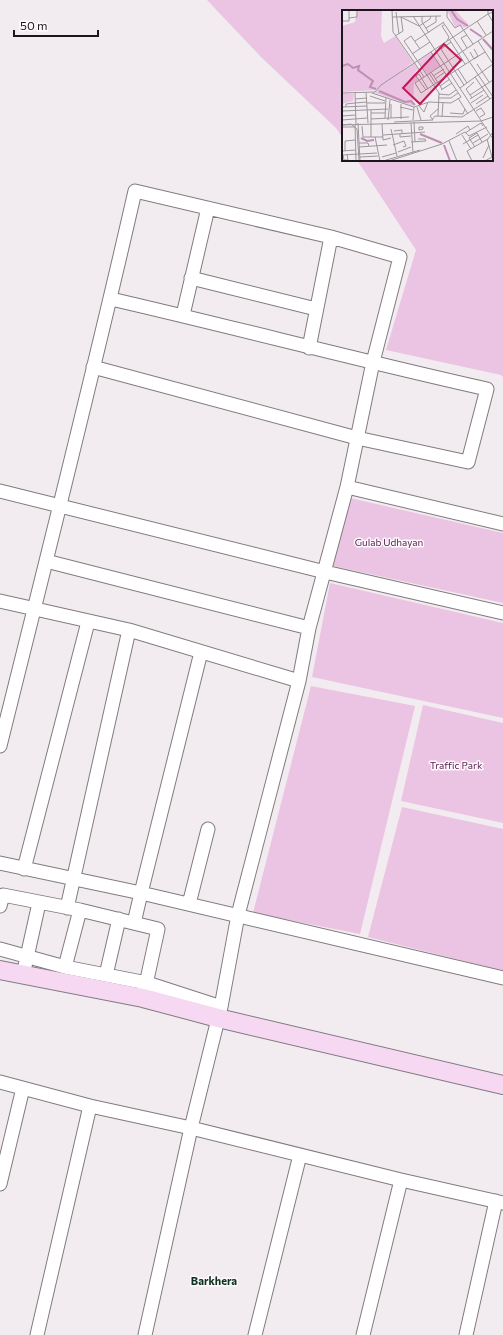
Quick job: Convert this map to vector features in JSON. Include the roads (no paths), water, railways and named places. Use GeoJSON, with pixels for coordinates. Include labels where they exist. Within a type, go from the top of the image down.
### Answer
{"type":"FeatureCollection","features":[{"type":"Feature","properties":{"kind":"main road"},"geometry":{"type":"LineString","coordinates":[[0,970],[23,975],[145,991],[220,1012],[503,1085]]}},
{"type":"Feature","properties":{"kind":"street"},"geometry":{"type":"LineString","coordinates":[[0,746],[111,299],[135,191],[331,237],[400,257],[373,362],[347,487],[309,628],[299,681],[238,915],[220,1012],[191,1128],[144,1335]]}},
{"type":"Feature","properties":{"kind":"street"},"geometry":{"type":"LineString","coordinates":[[182,315],[208,208]]}},
{"type":"Feature","properties":{"kind":"street"},"geometry":{"type":"LineString","coordinates":[[309,348],[331,237]]}},
{"type":"Feature","properties":{"kind":"street"},"geometry":{"type":"LineString","coordinates":[[191,278],[316,309]]}},
{"type":"Feature","properties":{"kind":"street"},"geometry":{"type":"LineString","coordinates":[[93,367],[357,438],[468,462],[487,389],[309,348],[182,315],[111,299]]}},
{"type":"Feature","properties":{"kind":"street"},"geometry":{"type":"LineString","coordinates":[[347,487],[503,524]]}},
{"type":"Feature","properties":{"kind":"street"},"geometry":{"type":"LineString","coordinates":[[0,491],[325,572],[503,613]]}},
{"type":"Feature","properties":{"kind":"street"},"geometry":{"type":"LineString","coordinates":[[46,561],[309,628]]}},
{"type":"Feature","properties":{"kind":"street"},"geometry":{"type":"LineString","coordinates":[[0,601],[129,630],[299,681]]}},
{"type":"Feature","properties":{"kind":"street"},"geometry":{"type":"LineString","coordinates":[[24,869],[88,622]]}},
{"type":"Feature","properties":{"kind":"street"},"geometry":{"type":"LineString","coordinates":[[65,967],[74,909],[74,878],[129,630]]}},
{"type":"Feature","properties":{"kind":"street"},"geometry":{"type":"LineString","coordinates":[[134,923],[140,893],[201,652]]}},
{"type":"Feature","properties":{"kind":"street"},"geometry":{"type":"LineString","coordinates":[[189,904],[208,830]]}},
{"type":"Feature","properties":{"kind":"street"},"geometry":{"type":"LineString","coordinates":[[0,863],[238,915],[503,978]]}},
{"type":"Feature","properties":{"kind":"street"},"geometry":{"type":"LineString","coordinates":[[0,906],[3,895],[74,909],[158,929],[145,991],[106,975],[65,967],[0,949]]}},
{"type":"Feature","properties":{"kind":"street"},"geometry":{"type":"LineString","coordinates":[[23,975],[38,903]]}},
{"type":"Feature","properties":{"kind":"street"},"geometry":{"type":"LineString","coordinates":[[106,975],[119,919]]}},
{"type":"Feature","properties":{"kind":"street"},"geometry":{"type":"LineString","coordinates":[[0,1082],[90,1106],[191,1128],[401,1180],[499,1202],[466,1335]]}},
{"type":"Feature","properties":{"kind":"street"},"geometry":{"type":"LineString","coordinates":[[0,1184],[23,1088]]}},
{"type":"Feature","properties":{"kind":"street"},"geometry":{"type":"LineString","coordinates":[[37,1335],[90,1106]]}},
{"type":"Feature","properties":{"kind":"street"},"geometry":{"type":"LineString","coordinates":[[255,1335],[300,1155]]}},
{"type":"Feature","properties":{"kind":"street"},"geometry":{"type":"LineString","coordinates":[[363,1335],[401,1180]]}},
{"type":"Feature","properties":{"kind":"district","name":"Barkhera"},"geometry":{"type":"Point","coordinates":[214,1280]}},
{"type":"Feature","properties":{"kind":"park label","name":"Gulab Udhayan"},"geometry":{"type":"Point","coordinates":[389,542]}},
{"type":"Feature","properties":{"kind":"park label","name":"Traffic Park"},"geometry":{"type":"Point","coordinates":[456,765]}}]}
